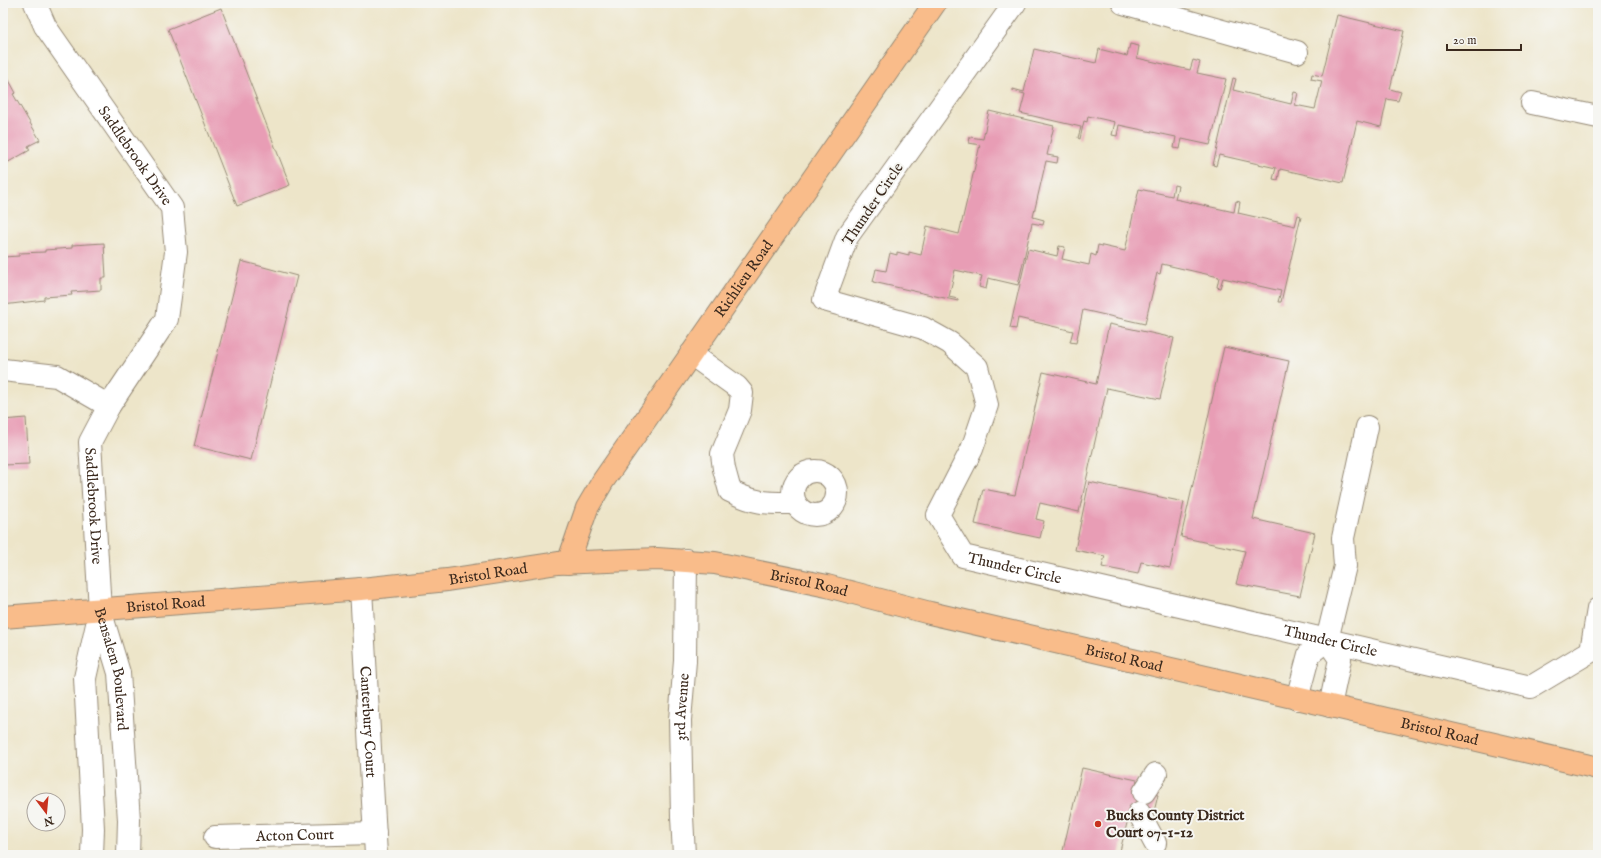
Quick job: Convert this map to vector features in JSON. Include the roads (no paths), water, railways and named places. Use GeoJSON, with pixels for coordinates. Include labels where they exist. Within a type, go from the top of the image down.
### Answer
{"type":"FeatureCollection","features":[{"type":"Feature","properties":{"kind":"main road","name":"Richlieu Road"},"geometry":{"type":"LineString","coordinates":[[568,563],[587,508],[603,481],[935,3]]}},
{"type":"Feature","properties":{"kind":"main road","name":"Bristol Road"},"geometry":{"type":"LineString","coordinates":[[3,617],[361,589],[568,563],[657,559],[686,560],[715,563],[827,586],[923,612],[1598,768]]}},
{"type":"Feature","properties":{"kind":"street","name":"Saddlebrook Drive"},"geometry":{"type":"LineString","coordinates":[[35,3],[45,26],[172,208],[176,252],[167,319],[109,406],[90,442],[100,610]]}},
{"type":"Feature","properties":{"kind":"street","name":"Thunder Circle"},"geometry":{"type":"LineString","coordinates":[[1015,3],[847,237],[824,300],[922,328],[950,343],[977,367],[987,405],[972,449],[938,515],[963,556],[1531,687],[1591,651],[1598,609]]}},
{"type":"Feature","properties":{"kind":"street"},"geometry":{"type":"LineString","coordinates":[[1123,3],[1297,52]]}},
{"type":"Feature","properties":{"kind":"street"},"geometry":{"type":"LineString","coordinates":[[1532,103],[1598,117]]}},
{"type":"Feature","properties":{"kind":"street"},"geometry":{"type":"LineString","coordinates":[[691,354],[737,387],[742,393],[740,410],[722,454],[724,469],[730,490],[763,503],[795,504]]}},
{"type":"Feature","properties":{"kind":"street"},"geometry":{"type":"LineString","coordinates":[[3,370],[57,376],[109,406]]}},
{"type":"Feature","properties":{"kind":"street"},"geometry":{"type":"LineString","coordinates":[[1297,699],[1309,654],[1327,640],[1345,566],[1343,538],[1367,427]]}},
{"type":"Feature","properties":{"kind":"street","name":"3rd Avenue"},"geometry":{"type":"LineString","coordinates":[[684,855],[680,720],[685,661],[686,560]]}},
{"type":"Feature","properties":{"kind":"street","name":"Canterbury Court"},"geometry":{"type":"LineString","coordinates":[[361,589],[376,855]]}},
{"type":"Feature","properties":{"kind":"street","name":"Bensalem Boulevard"},"geometry":{"type":"LineString","coordinates":[[92,855],[93,830],[85,678],[100,610]]}},
{"type":"Feature","properties":{"kind":"street","name":"Bensalem Boulevard"},"geometry":{"type":"LineString","coordinates":[[100,610],[119,673],[129,820],[128,855]]}},
{"type":"Feature","properties":{"kind":"street"},"geometry":{"type":"LineString","coordinates":[[1327,640],[1340,659],[1330,706]]}},
{"type":"Feature","properties":{"kind":"street"},"geometry":{"type":"LineString","coordinates":[[1144,792],[1156,774]]}},
{"type":"Feature","properties":{"kind":"street"},"geometry":{"type":"LineString","coordinates":[[1139,813],[1155,843]]}},
{"type":"Feature","properties":{"kind":"street","name":"Acton Court"},"geometry":{"type":"LineString","coordinates":[[215,837],[375,833]]}},
{"type":"Feature","properties":{"kind":"place","name":"Bucks County District Court 07-1-12"},"geometry":{"type":"Point","coordinates":[1098,824]}}]}
